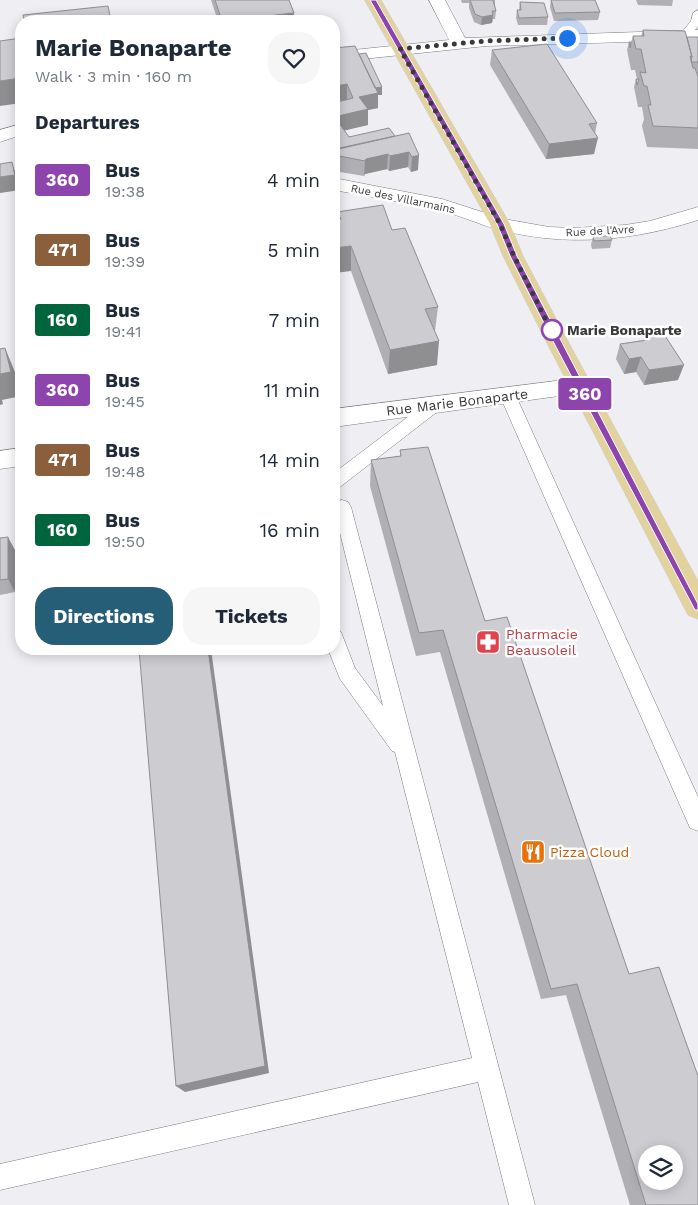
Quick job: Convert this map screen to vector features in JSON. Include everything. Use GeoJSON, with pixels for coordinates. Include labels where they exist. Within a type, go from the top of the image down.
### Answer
{"type":"FeatureCollection","features":[{"type":"Feature","properties":{"kind":"main road"},"geometry":{"type":"LineString","coordinates":[[373,0],[500,224],[514,256],[580,386],[698,607]]}},
{"type":"Feature","properties":{"kind":"street"},"geometry":{"type":"LineString","coordinates":[[437,0],[459,43]]}},
{"type":"Feature","properties":{"kind":"street"},"geometry":{"type":"LineString","coordinates":[[340,56],[459,43],[548,38],[691,35]]}},
{"type":"Feature","properties":{"kind":"street"},"geometry":{"type":"LineString","coordinates":[[0,136],[15,131]]}},
{"type":"Feature","properties":{"kind":"street"},"geometry":{"type":"LineString","coordinates":[[0,142],[15,143]]}},
{"type":"Feature","properties":{"kind":"street","name":"Rue des Villarmains"},"geometry":{"type":"LineString","coordinates":[[340,185],[444,205],[500,224]]}},
{"type":"Feature","properties":{"kind":"street","name":"Rue de l'Avre"},"geometry":{"type":"LineString","coordinates":[[500,224],[546,234],[597,234],[635,230],[675,221],[698,213]]}},
{"type":"Feature","properties":{"kind":"street","name":"Rue Marie Bonaparte"},"geometry":{"type":"LineString","coordinates":[[340,417],[580,386]]}},
{"type":"Feature","properties":{"kind":"street"},"geometry":{"type":"LineString","coordinates":[[0,460],[15,458]]}},
{"type":"Feature","properties":{"kind":"lane"},"geometry":{"type":"LineString","coordinates":[[691,35],[698,13]]}},
{"type":"Feature","properties":{"kind":"lane"},"geometry":{"type":"LineString","coordinates":[[508,396],[698,821]]}},
{"type":"Feature","properties":{"kind":"lane"},"geometry":{"type":"LineString","coordinates":[[340,477],[436,404]]}},
{"type":"Feature","properties":{"kind":"lane"},"geometry":{"type":"LineString","coordinates":[[342,508],[522,1205]]}},
{"type":"Feature","properties":{"kind":"lane"},"geometry":{"type":"LineString","coordinates":[[340,655],[346,673],[405,753]]}},
{"type":"Feature","properties":{"kind":"lane"},"geometry":{"type":"LineString","coordinates":[[0,1177],[487,1067]]}},
{"type":"Feature","properties":{"kind":"building"},"geometry":{"type":"Polygon","coordinates":[[[215,0],[289,0],[294,13],[276,15],[220,15],[215,0]]]}},
{"type":"Feature","properties":{"kind":"building"},"geometry":{"type":"Polygon","coordinates":[[[470,0],[493,0],[496,11],[492,11],[493,15],[482,17],[475,14],[470,0]]]}},
{"type":"Feature","properties":{"kind":"building"},"geometry":{"type":"Polygon","coordinates":[[[551,0],[595,0],[600,12],[555,13],[551,0]]]}},
{"type":"Feature","properties":{"kind":"building"},"geometry":{"type":"Polygon","coordinates":[[[520,2],[544,3],[548,17],[519,18],[517,10],[521,10],[520,2]]]}},
{"type":"Feature","properties":{"kind":"building"},"geometry":{"type":"Polygon","coordinates":[[[108,6],[110,15],[23,15],[108,6]]]}},
{"type":"Feature","properties":{"kind":"building"},"geometry":{"type":"Polygon","coordinates":[[[643,30],[685,31],[693,68],[695,68],[698,77],[698,128],[653,126],[648,105],[651,105],[647,86],[644,86],[640,72],[646,73],[641,49],[636,49],[633,36],[644,36],[643,30]]]}},
{"type":"Feature","properties":{"kind":"building"},"geometry":{"type":"Polygon","coordinates":[[[687,37],[698,37],[698,62],[691,62],[692,57],[687,37]]]}},
{"type":"Feature","properties":{"kind":"building"},"geometry":{"type":"Polygon","coordinates":[[[15,39],[15,79],[0,81],[0,41],[15,39]]]}},
{"type":"Feature","properties":{"kind":"building"},"geometry":{"type":"Polygon","coordinates":[[[547,44],[597,123],[589,124],[598,138],[549,144],[492,50],[547,44]]]}},
{"type":"Feature","properties":{"kind":"building"},"geometry":{"type":"Polygon","coordinates":[[[355,46],[378,93],[359,97],[368,109],[340,116],[340,101],[353,98],[347,84],[340,85],[340,47],[355,46]]]}},
{"type":"Feature","properties":{"kind":"building"},"geometry":{"type":"Polygon","coordinates":[[[366,53],[382,87],[375,88],[359,54],[366,53]]]}},
{"type":"Feature","properties":{"kind":"building"},"geometry":{"type":"Polygon","coordinates":[[[340,124],[349,137],[389,128],[395,136],[340,148],[340,124]]]}},
{"type":"Feature","properties":{"kind":"building"},"geometry":{"type":"Polygon","coordinates":[[[409,133],[419,155],[412,157],[409,152],[390,156],[388,154],[366,159],[365,161],[340,156],[340,149],[409,133]]]}},
{"type":"Feature","properties":{"kind":"building"},"geometry":{"type":"Polygon","coordinates":[[[12,162],[15,175],[0,177],[0,164],[12,162]]]}},
{"type":"Feature","properties":{"kind":"building"},"geometry":{"type":"Polygon","coordinates":[[[383,205],[392,230],[405,228],[438,307],[425,309],[439,341],[390,350],[351,246],[340,247],[340,212],[383,205]]]}},
{"type":"Feature","properties":{"kind":"building"},"geometry":{"type":"Polygon","coordinates":[[[593,236],[610,236],[612,240],[594,241],[593,236]]]}},
{"type":"Feature","properties":{"kind":"building"},"geometry":{"type":"Polygon","coordinates":[[[660,328],[684,365],[649,370],[641,357],[629,359],[620,344],[648,340],[645,334],[660,328]]]}},
{"type":"Feature","properties":{"kind":"building"},"geometry":{"type":"Polygon","coordinates":[[[5,348],[11,372],[0,374],[0,349],[5,348]]]}},
{"type":"Feature","properties":{"kind":"building"},"geometry":{"type":"Polygon","coordinates":[[[428,447],[485,621],[507,617],[629,974],[659,967],[698,1076],[698,1205],[646,1205],[641,1190],[683,1190],[683,1145],[638,1145],[638,1179],[577,984],[551,989],[443,630],[419,633],[371,460],[401,456],[400,450],[428,447]]]}},
{"type":"Feature","properties":{"kind":"building"},"geometry":{"type":"Polygon","coordinates":[[[8,537],[8,579],[0,580],[0,538],[8,537]]]}},
{"type":"Feature","properties":{"kind":"building"},"geometry":{"type":"Polygon","coordinates":[[[140,655],[209,655],[265,1066],[176,1086],[140,655]]]}},
{"type":"Feature","properties":{"kind":"bus line","name":"360"},"geometry":{"type":"LineString","coordinates":[[373,0],[500,224],[560,347],[698,607]]}},
{"type":"Feature","properties":{"kind":"place","name":"Marie Bonaparte"},"geometry":{"type":"Point","coordinates":[552,330]}},
{"type":"Feature","properties":{"kind":"place","name":"Pharmacie Beausoleil"},"geometry":{"type":"Point","coordinates":[488,642]}},
{"type":"Feature","properties":{"kind":"place","name":"Pizza Cloud"},"geometry":{"type":"Point","coordinates":[533,852]}},
{"type":"Feature","properties":{"kind":"route"},"geometry":{"type":"LineString","coordinates":[[552,330],[552,332],[500,224],[400,49],[486,41],[567,38]]}}]}
